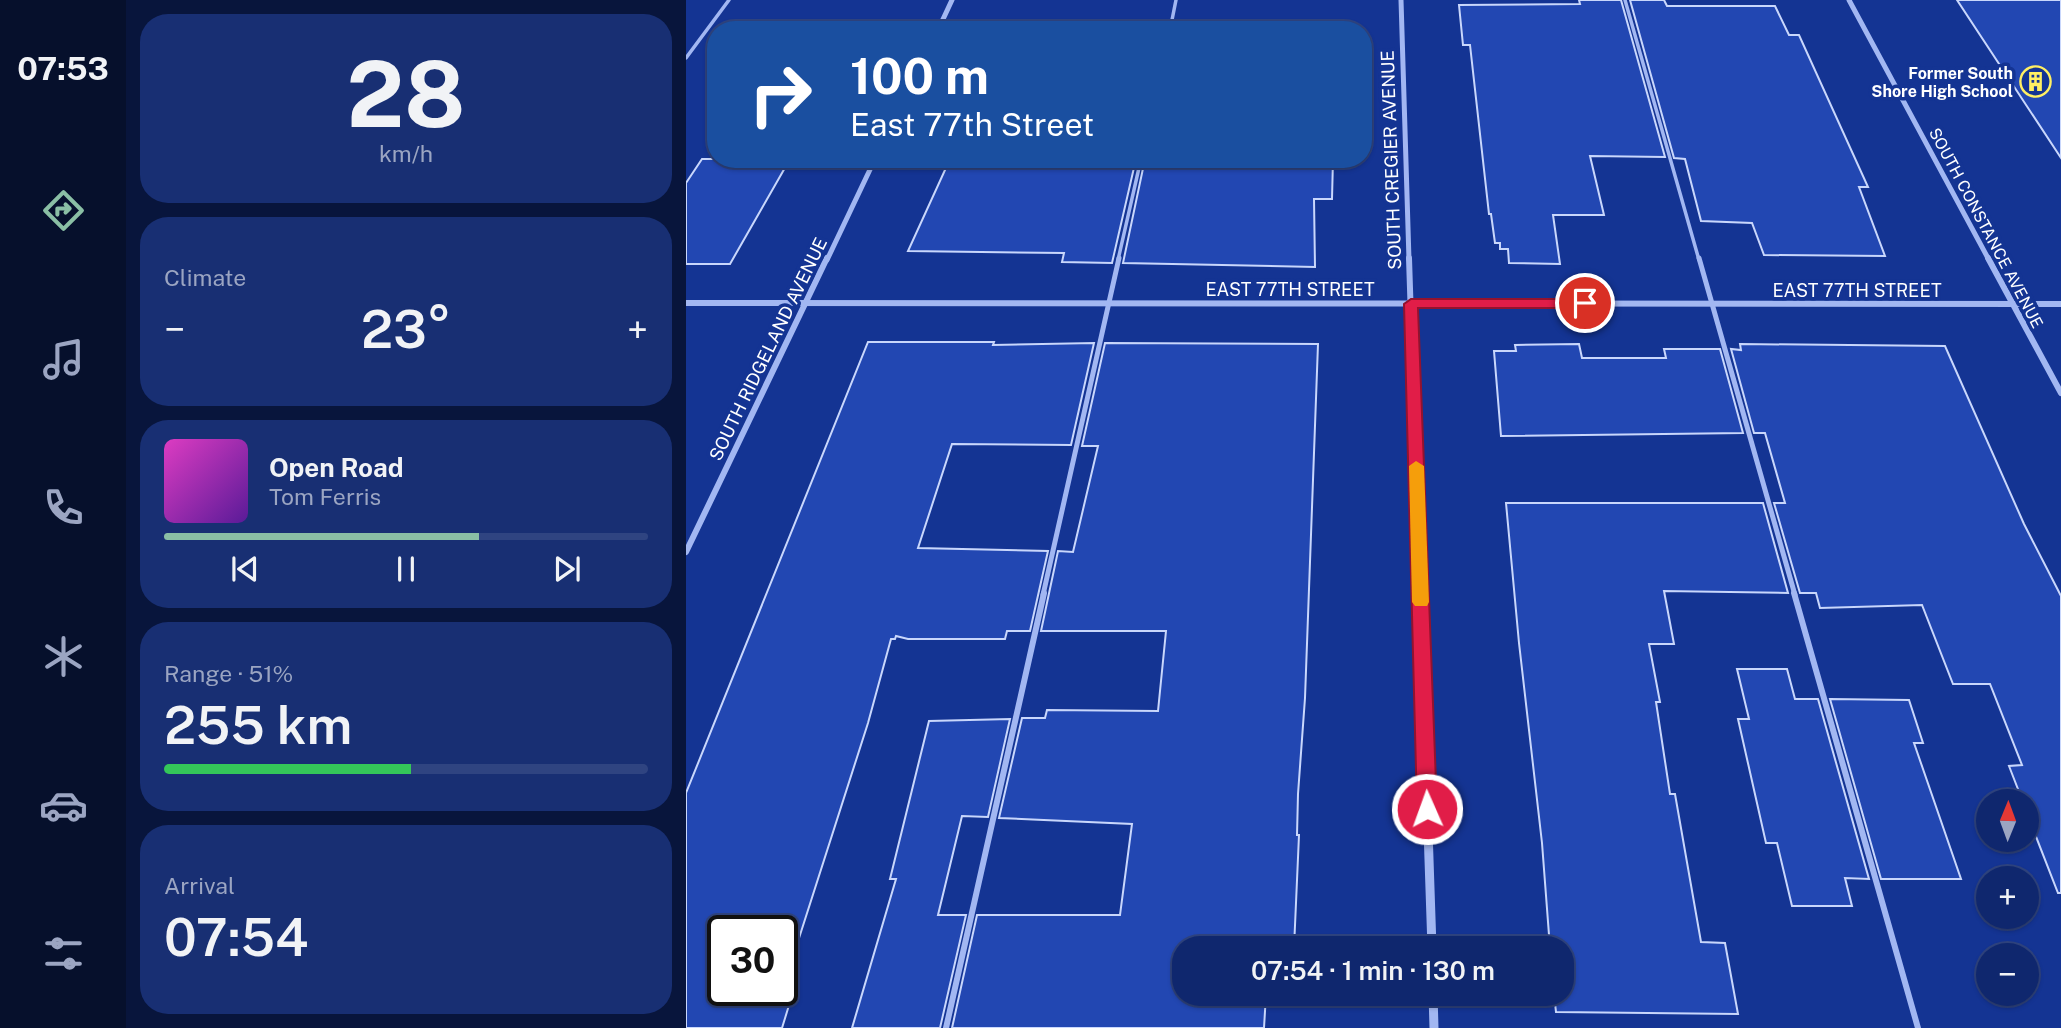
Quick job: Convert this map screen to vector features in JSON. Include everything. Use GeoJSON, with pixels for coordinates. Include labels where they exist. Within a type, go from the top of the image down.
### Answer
{"type":"FeatureCollection","features":[{"type":"Feature","properties":{"kind":"street"},"geometry":{"type":"LineString","coordinates":[[942,21],[952,0]]}},
{"type":"Feature","properties":{"kind":"street","name":"SOUTH CREGIER AVENUE"},"geometry":{"type":"LineString","coordinates":[[1401,0],[1432,936]]}},
{"type":"Feature","properties":{"kind":"street","name":"SOUTH CONSTANCE AVENUE"},"geometry":{"type":"LineString","coordinates":[[1849,0],[2061,393]]}},
{"type":"Feature","properties":{"kind":"street","name":"SOUTH RIDGELAND AVENUE"},"geometry":{"type":"LineString","coordinates":[[686,552],[871,168]]}},
{"type":"Feature","properties":{"kind":"street","name":"EAST 77TH STREET"},"geometry":{"type":"LineString","coordinates":[[686,303],[2061,304]]}},
{"type":"Feature","properties":{"kind":"street"},"geometry":{"type":"LineString","coordinates":[[1433,1006],[1434,1028]]}},
{"type":"Feature","properties":{"kind":"lane"},"geometry":{"type":"LineString","coordinates":[[713,21],[729,0]]}},
{"type":"Feature","properties":{"kind":"lane"},"geometry":{"type":"LineString","coordinates":[[1172,21],[1176,0]]}},
{"type":"Feature","properties":{"kind":"lane"},"geometry":{"type":"LineString","coordinates":[[1625,0],[1917,1028]]}},
{"type":"Feature","properties":{"kind":"lane"},"geometry":{"type":"LineString","coordinates":[[686,58],[707,30]]}},
{"type":"Feature","properties":{"kind":"lane"},"geometry":{"type":"LineString","coordinates":[[946,1028],[1138,168]]}},
{"type":"Feature","properties":{"kind":"building"},"geometry":{"type":"Polygon","coordinates":[[[1579,0],[1621,0],[1665,157],[1590,156],[1604,215],[1553,215],[1560,264],[1509,263],[1508,249],[1500,249],[1500,243],[1495,243],[1489,214],[1470,45],[1463,45],[1459,5],[1580,4],[1579,0]]]}},
{"type":"Feature","properties":{"kind":"building"},"geometry":{"type":"Polygon","coordinates":[[[1630,0],[1664,0],[1667,6],[1775,6],[1789,35],[1799,35],[1868,187],[1859,187],[1885,256],[1764,255],[1752,223],[1701,221],[1685,159],[1674,158],[1630,0]]]}},
{"type":"Feature","properties":{"kind":"building","name":"Former South Shore High School"},"geometry":{"type":"Polygon","coordinates":[[[1957,0],[2061,0],[2061,158],[1957,0]]]}},
{"type":"Feature","properties":{"kind":"building"},"geometry":{"type":"Polygon","coordinates":[[[702,159],[707,159],[707,168],[785,168],[730,264],[686,264],[686,183],[702,159]]]}},
{"type":"Feature","properties":{"kind":"building"},"geometry":{"type":"Polygon","coordinates":[[[946,168],[1134,168],[1112,263],[1062,262],[1064,253],[908,251],[946,168]]]}},
{"type":"Feature","properties":{"kind":"building"},"geometry":{"type":"Polygon","coordinates":[[[1143,168],[1333,168],[1332,199],[1314,199],[1315,267],[1123,263],[1143,168]]]}},
{"type":"Feature","properties":{"kind":"building"},"geometry":{"type":"Polygon","coordinates":[[[868,342],[994,342],[993,345],[1094,343],[1071,445],[952,444],[918,548],[1048,551],[1030,631],[1007,631],[1005,639],[908,639],[896,636],[891,639],[868,723],[798,941],[798,915],[707,915],[707,1006],[789,1006],[782,1028],[686,1028],[686,793],[868,342]]]}},
{"type":"Feature","properties":{"kind":"building"},"geometry":{"type":"Polygon","coordinates":[[[1105,343],[1318,344],[1305,698],[1298,794],[1295,936],[1172,936],[1172,1006],[1265,1006],[1264,1028],[952,1028],[977,915],[1120,915],[1132,824],[999,818],[1022,718],[1045,718],[1047,710],[1158,711],[1166,631],[1041,631],[1058,551],[1073,552],[1098,446],[1082,446],[1105,343]]]}},
{"type":"Feature","properties":{"kind":"building"},"geometry":{"type":"Polygon","coordinates":[[[1579,344],[1582,358],[1666,358],[1664,349],[1720,349],[1743,433],[1501,436],[1494,351],[1516,351],[1515,345],[1579,344]]]}},
{"type":"Feature","properties":{"kind":"building"},"geometry":{"type":"Polygon","coordinates":[[[1740,344],[1945,346],[2024,524],[2061,596],[2061,893],[2058,893],[2039,844],[2039,789],[2018,789],[2009,766],[2022,765],[1990,684],[1953,684],[1922,605],[1820,608],[1816,593],[1800,593],[1774,503],[1785,503],[1765,433],[1754,433],[1731,349],[1741,350],[1740,344]]]}},
{"type":"Feature","properties":{"kind":"building"},"geometry":{"type":"Polygon","coordinates":[[[1506,503],[1763,503],[1788,593],[1664,591],[1674,644],[1649,644],[1660,702],[1656,702],[1670,794],[1675,794],[1701,942],[1725,943],[1738,1014],[1556,1012],[1555,1006],[1574,1006],[1574,936],[1549,936],[1542,843],[1506,503]]]}},
{"type":"Feature","properties":{"kind":"building"},"geometry":{"type":"Polygon","coordinates":[[[1737,669],[1787,669],[1795,699],[1818,699],[1869,879],[1845,878],[1852,906],[1792,906],[1777,843],[1766,843],[1738,719],[1749,719],[1737,669]]]}},
{"type":"Feature","properties":{"kind":"building"},"geometry":{"type":"Polygon","coordinates":[[[1830,699],[1909,700],[1923,743],[1914,743],[1961,879],[1881,879],[1830,699]]]}},
{"type":"Feature","properties":{"kind":"building"},"geometry":{"type":"Polygon","coordinates":[[[1010,719],[988,817],[962,816],[938,915],[966,915],[940,1028],[852,1028],[896,879],[890,879],[929,721],[1010,719]]]}},
{"type":"Feature","properties":{"kind":"slow traffic"},"geometry":{"type":"LineString","coordinates":[[1416,466],[1421,602]]}},
{"type":"Feature","properties":{"kind":"place","name":"Former South Shore High School"},"geometry":{"type":"Point","coordinates":[2036,82]}},
{"type":"Feature","properties":{"kind":"route"},"geometry":{"type":"LineString","coordinates":[[1427,809],[1411,304],[1585,303]]}}]}
